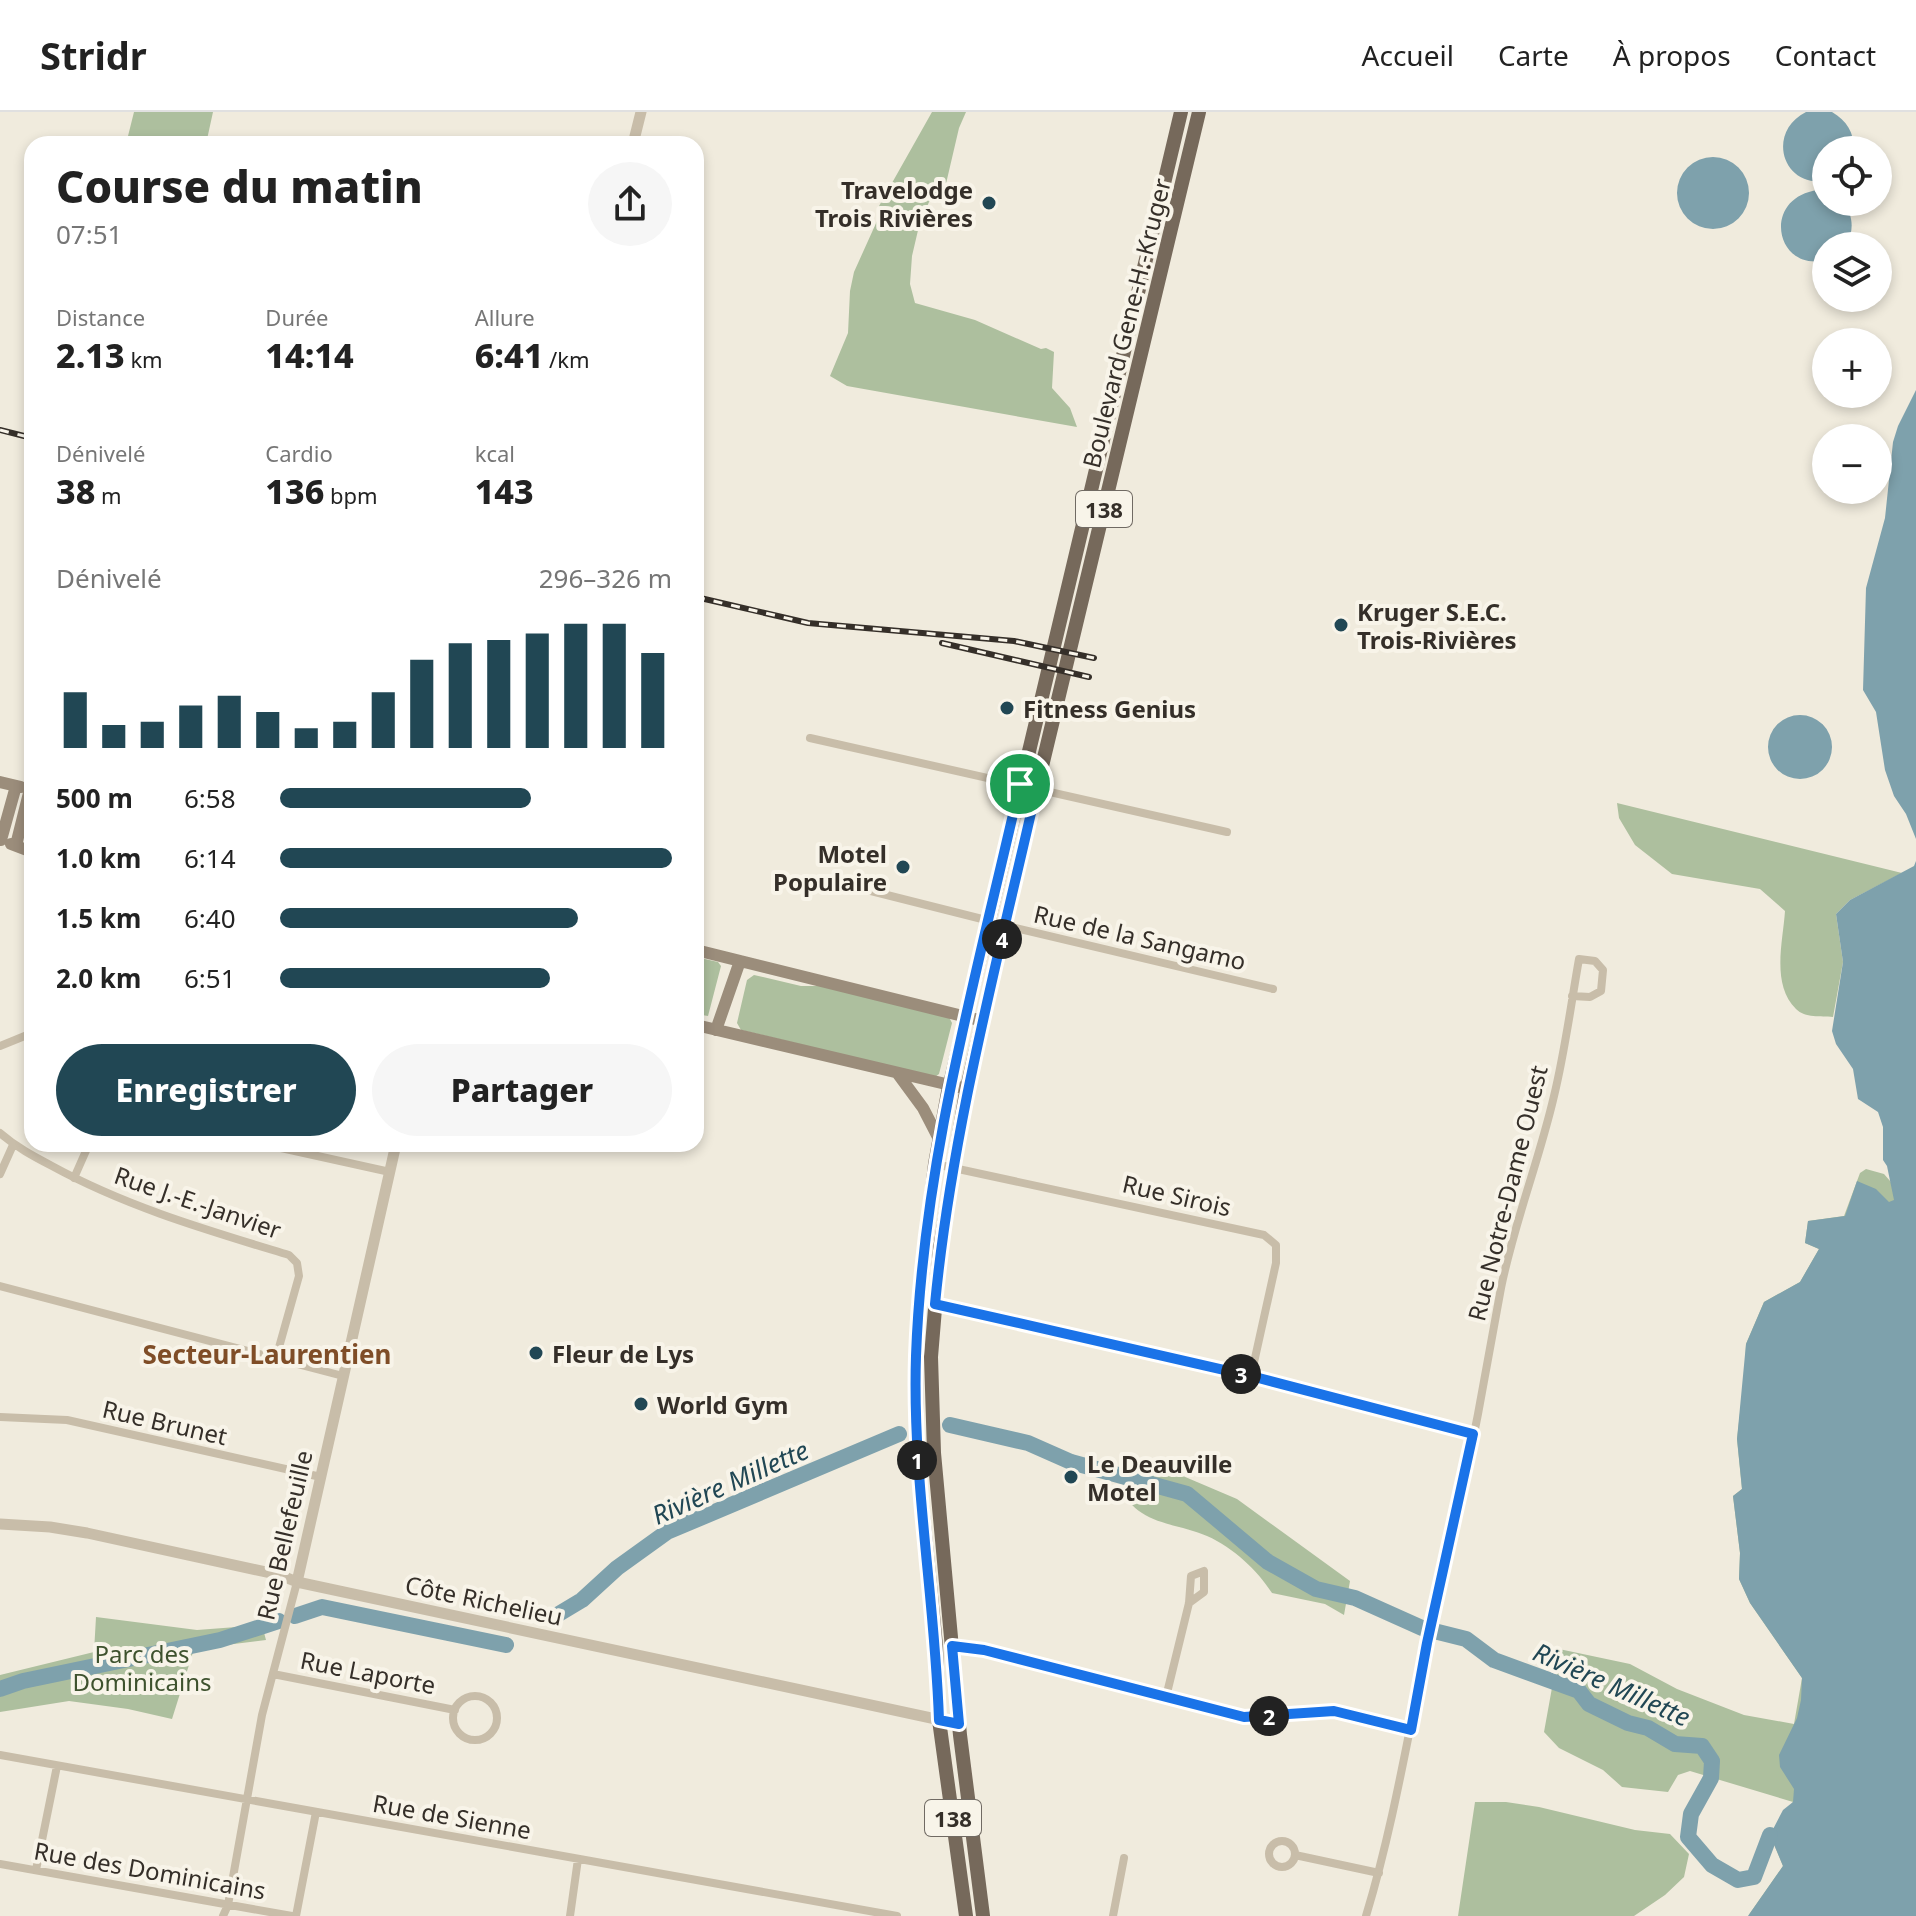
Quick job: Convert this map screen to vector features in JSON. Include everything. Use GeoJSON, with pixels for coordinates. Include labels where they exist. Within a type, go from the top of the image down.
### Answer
{"type":"FeatureCollection","features":[{"type":"Feature","properties":{"kind":"main road","name":"Boulevard Gene-H.-Kruger"},"geometry":{"type":"LineString","coordinates":[[966,1916],[939,1720],[936,1645],[917,1455],[919,1301],[935,1164],[1020,784],[1181,112]]}},
{"type":"Feature","properties":{"kind":"main road","name":"Boulevard Gene-H.-Kruger"},"geometry":{"type":"LineString","coordinates":[[983,1916],[959,1724],[934,1453],[931,1357],[935,1304],[967,1089],[1199,112]]}},
{"type":"Feature","properties":{"kind":"main road"},"geometry":{"type":"LineString","coordinates":[[0,782],[24,788]]}},
{"type":"Feature","properties":{"kind":"main road"},"geometry":{"type":"LineString","coordinates":[[16,786],[1,840],[24,848]]}},
{"type":"Feature","properties":{"kind":"main road"},"geometry":{"type":"LineString","coordinates":[[16,845],[24,816]]}},
{"type":"Feature","properties":{"kind":"main road"},"geometry":{"type":"LineString","coordinates":[[704,952],[983,1021]]}},
{"type":"Feature","properties":{"kind":"main road"},"geometry":{"type":"LineString","coordinates":[[716,1030],[740,961]]}},
{"type":"Feature","properties":{"kind":"main road"},"geometry":{"type":"LineString","coordinates":[[704,1027],[967,1089]]}},
{"type":"Feature","properties":{"kind":"main road"},"geometry":{"type":"LineString","coordinates":[[898,1074],[923,1108],[939,1139]]}},
{"type":"Feature","properties":{"kind":"street"},"geometry":{"type":"LineString","coordinates":[[635,136],[641,112]]}},
{"type":"Feature","properties":{"kind":"street"},"geometry":{"type":"LineString","coordinates":[[810,738],[1227,832]]}},
{"type":"Feature","properties":{"kind":"street","name":"Rue de la Sangamo"},"geometry":{"type":"LineString","coordinates":[[859,888],[1273,989]]}},
{"type":"Feature","properties":{"kind":"street","name":"Rue Notre-Dame Ouest"},"geometry":{"type":"LineString","coordinates":[[1366,1916],[1379,1873],[1411,1730],[1509,1252],[1555,1094],[1572,996],[1579,959],[1595,961],[1603,970],[1601,991],[1590,997],[1572,996]]}},
{"type":"Feature","properties":{"kind":"street"},"geometry":{"type":"LineString","coordinates":[[0,1046],[24,1036]]}},
{"type":"Feature","properties":{"kind":"street","name":"Rue J.-E.-Janvier"},"geometry":{"type":"LineString","coordinates":[[0,1133],[24,1151]]}},
{"type":"Feature","properties":{"kind":"street"},"geometry":{"type":"LineString","coordinates":[[0,1174],[13,1145]]}},
{"type":"Feature","properties":{"kind":"street","name":"Rue J.-E.-Janvier"},"geometry":{"type":"LineString","coordinates":[[26,1152],[74,1178],[165,1218],[289,1255],[297,1263],[299,1276],[276,1358]]}},
{"type":"Feature","properties":{"kind":"street"},"geometry":{"type":"LineString","coordinates":[[74,1178],[85,1152]]}},
{"type":"Feature","properties":{"kind":"street"},"geometry":{"type":"LineString","coordinates":[[310,1152],[391,1166]]}},
{"type":"Feature","properties":{"kind":"street","name":"Rue Bellefeuille"},"geometry":{"type":"LineString","coordinates":[[223,1916],[228,1905],[245,1800],[273,1674],[395,1152]]}},
{"type":"Feature","properties":{"kind":"street","name":"Rue Sirois"},"geometry":{"type":"LineString","coordinates":[[935,1164],[1264,1235],[1276,1245],[1276,1263],[1251,1376]]}},
{"type":"Feature","properties":{"kind":"street"},"geometry":{"type":"LineString","coordinates":[[0,1286],[343,1376]]}},
{"type":"Feature","properties":{"kind":"street"},"geometry":{"type":"LineString","coordinates":[[919,1301],[1251,1376],[1473,1434]]}},
{"type":"Feature","properties":{"kind":"street","name":"Rue Brunet"},"geometry":{"type":"LineString","coordinates":[[0,1417],[67,1420],[321,1477]]}},
{"type":"Feature","properties":{"kind":"street","name":"Côte Richelieu"},"geometry":{"type":"LineString","coordinates":[[0,1524],[87,1533],[270,1573],[297,1582],[959,1724]]}},
{"type":"Feature","properties":{"kind":"street"},"geometry":{"type":"LineString","coordinates":[[1166,1697],[1189,1603]]}},
{"type":"Feature","properties":{"kind":"street"},"geometry":{"type":"LineString","coordinates":[[936,1645],[984,1650],[1244,1717],[1334,1711],[1411,1730]]}},
{"type":"Feature","properties":{"kind":"street","name":"Rue Laporte"},"geometry":{"type":"LineString","coordinates":[[273,1674],[455,1710]]}},
{"type":"Feature","properties":{"kind":"street","name":"Rue Laporte"},"geometry":{"type":"LineString","coordinates":[[479,1697],[492,1704],[497,1724],[483,1739],[469,1739],[457,1731],[455,1710],[465,1699],[479,1697]]}},
{"type":"Feature","properties":{"kind":"street","name":"Rue de Sienne"},"geometry":{"type":"LineString","coordinates":[[0,1755],[897,1916]]}},
{"type":"Feature","properties":{"kind":"street"},"geometry":{"type":"LineString","coordinates":[[36,1870],[57,1766]]}},
{"type":"Feature","properties":{"kind":"street"},"geometry":{"type":"LineString","coordinates":[[294,1916],[316,1812]]}},
{"type":"Feature","properties":{"kind":"street"},"geometry":{"type":"LineString","coordinates":[[1295,1855],[1379,1873]]}},
{"type":"Feature","properties":{"kind":"street"},"geometry":{"type":"LineString","coordinates":[[1113,1916],[1124,1858]]}},
{"type":"Feature","properties":{"kind":"street"},"geometry":{"type":"LineString","coordinates":[[570,1916],[578,1859]]}},
{"type":"Feature","properties":{"kind":"street","name":"Rue des Dominicains"},"geometry":{"type":"LineString","coordinates":[[0,1864],[294,1916]]}},
{"type":"Feature","properties":{"kind":"green space"},"geometry":{"type":"Polygon","coordinates":[[[134,112],[213,112],[208,136],[128,136],[134,112]]]}},
{"type":"Feature","properties":{"kind":"green space"},"geometry":{"type":"Polygon","coordinates":[[[932,112],[966,112],[959,128],[945,188],[929,202],[919,226],[910,284],[915,303],[975,320],[1054,352],[1052,388],[1070,408],[1077,427],[847,386],[830,376],[848,333],[854,272],[877,221],[879,206],[932,112]]]}},
{"type":"Feature","properties":{"kind":"green space"},"geometry":{"type":"Polygon","coordinates":[[[1617,803],[1902,873],[1850,900],[1836,914],[1843,962],[1833,1017],[1804,1014],[1796,1009],[1783,988],[1780,962],[1785,911],[1760,889],[1672,874],[1635,845],[1619,818],[1617,803]]]}},
{"type":"Feature","properties":{"kind":"green space"},"geometry":{"type":"Polygon","coordinates":[[[704,959],[718,962],[721,966],[708,1016],[704,1015],[704,959]]]}},
{"type":"Feature","properties":{"kind":"green space"},"geometry":{"type":"Polygon","coordinates":[[[754,975],[801,986],[822,986],[949,1017],[952,1023],[939,1074],[935,1077],[741,1030],[737,1023],[747,980],[754,975]]]}},
{"type":"Feature","properties":{"kind":"green space"},"geometry":{"type":"Polygon","coordinates":[[[1866,1169],[1884,1174],[1897,1189],[1902,1768],[1748,1916],[1783,1866],[1770,1835],[1793,1802],[1690,1771],[1678,1775],[1668,1792],[1622,1787],[1603,1770],[1559,1748],[1544,1732],[1559,1649],[1630,1664],[1677,1689],[1744,1715],[1794,1724],[1802,1678],[1750,1603],[1739,1579],[1740,1553],[1733,1496],[1742,1489],[1737,1439],[1746,1344],[1764,1302],[1800,1282],[1819,1249],[1805,1243],[1808,1221],[1844,1216],[1860,1173],[1866,1169]]]}},
{"type":"Feature","properties":{"kind":"green space"},"geometry":{"type":"Polygon","coordinates":[[[1157,1465],[1237,1499],[1350,1581],[1344,1615],[1325,1604],[1272,1593],[1252,1568],[1217,1541],[1149,1517],[1133,1506],[1128,1499],[1130,1486],[1141,1474],[1157,1465]]]}},
{"type":"Feature","properties":{"kind":"green space","name":"Parc des Dominicains"},"geometry":{"type":"Polygon","coordinates":[[[96,1617],[197,1630],[262,1625],[266,1640],[194,1649],[172,1719],[69,1701],[0,1712],[0,1675],[94,1652],[96,1617]]]}},
{"type":"Feature","properties":{"kind":"green space"},"geometry":{"type":"Polygon","coordinates":[[[1475,1802],[1506,1802],[1539,1807],[1635,1830],[1670,1834],[1689,1854],[1684,1877],[1665,1895],[1634,1916],[1458,1916],[1475,1802]]]}},
{"type":"Feature","properties":{"kind":"water"},"geometry":{"type":"Polygon","coordinates":[[[1806,112],[1832,112],[1846,123],[1852,136],[1812,136],[1812,181],[1799,176],[1784,157],[1786,132],[1806,112]]]}},
{"type":"Feature","properties":{"kind":"water"},"geometry":{"type":"Polygon","coordinates":[[[1713,157],[1733,163],[1743,173],[1749,193],[1743,213],[1733,223],[1713,229],[1693,223],[1683,213],[1677,193],[1683,173],[1693,163],[1713,157]]]}},
{"type":"Feature","properties":{"kind":"water"},"geometry":{"type":"Polygon","coordinates":[[[1812,192],[1812,216],[1851,218],[1850,232],[1812,232],[1812,261],[1796,256],[1786,246],[1782,233],[1782,219],[1788,206],[1800,196],[1812,192]]]}},
{"type":"Feature","properties":{"kind":"water"},"geometry":{"type":"Polygon","coordinates":[[[1916,390],[1916,839],[1906,814],[1894,796],[1885,770],[1876,712],[1863,690],[1866,588],[1886,504],[1892,504],[1892,452],[1898,426],[1916,390]]]}},
{"type":"Feature","properties":{"kind":"water"},"geometry":{"type":"Polygon","coordinates":[[[1800,715],[1823,724],[1832,747],[1823,770],[1800,779],[1777,770],[1768,747],[1777,724],[1800,715]]]}},
{"type":"Feature","properties":{"kind":"water"},"geometry":{"type":"Polygon","coordinates":[[[1916,861],[1916,1916],[1748,1916],[1783,1866],[1770,1835],[1783,1810],[1793,1802],[1794,1789],[1780,1767],[1779,1755],[1797,1718],[1802,1678],[1750,1603],[1739,1579],[1740,1553],[1733,1496],[1742,1489],[1737,1439],[1746,1344],[1764,1302],[1800,1282],[1819,1249],[1805,1243],[1808,1221],[1845,1216],[1857,1181],[1876,1189],[1889,1202],[1894,1200],[1883,1160],[1883,1127],[1878,1112],[1858,1099],[1853,1069],[1836,1044],[1832,1031],[1843,962],[1836,914],[1850,900],[1914,866],[1916,861]]]}},
{"type":"Feature","properties":{"kind":"waterway","name":"Rivière Millette"},"geometry":{"type":"LineString","coordinates":[[950,1425],[1028,1443],[1071,1462],[1187,1494],[1268,1562],[1316,1589],[1355,1598],[1422,1628],[1466,1639],[1494,1660],[1579,1691],[1589,1704],[1628,1723],[1648,1728],[1675,1744],[1702,1746],[1712,1761],[1711,1778],[1691,1814],[1688,1837],[1712,1865],[1738,1880],[1754,1877],[1770,1835]]}},
{"type":"Feature","properties":{"kind":"waterway","name":"Rivière Millette"},"geometry":{"type":"LineString","coordinates":[[552,1618],[582,1600],[617,1568],[667,1532],[899,1434]]}},
{"type":"Feature","properties":{"kind":"waterway","name":"Rivière Millette"},"geometry":{"type":"LineString","coordinates":[[295,1616],[322,1607],[506,1645]]}},
{"type":"Feature","properties":{"kind":"waterway","name":"Rivière Millette"},"geometry":{"type":"LineString","coordinates":[[0,1689],[23,1681],[220,1640],[279,1621]]}},
{"type":"Feature","properties":{"kind":"railway"},"geometry":{"type":"LineString","coordinates":[[0,430],[24,436]]}},
{"type":"Feature","properties":{"kind":"railway"},"geometry":{"type":"LineString","coordinates":[[704,599],[808,623],[1014,641],[1094,658]]}},
{"type":"Feature","properties":{"kind":"railway"},"geometry":{"type":"LineString","coordinates":[[942,643],[1089,677]]}},
{"type":"Feature","properties":{"kind":"place","name":"Travelodge Trois Rivières"},"geometry":{"type":"Point","coordinates":[989,203]}},
{"type":"Feature","properties":{"kind":"place","name":"Kruger S.E.C. Trois-Rivières"},"geometry":{"type":"Point","coordinates":[1341,625]}},
{"type":"Feature","properties":{"kind":"place","name":"Fitness Genius"},"geometry":{"type":"Point","coordinates":[1007,708]}},
{"type":"Feature","properties":{"kind":"place","name":"Motel Populaire"},"geometry":{"type":"Point","coordinates":[903,867]}},
{"type":"Feature","properties":{"kind":"place","name":"Fleur de Lys"},"geometry":{"type":"Point","coordinates":[536,1353]}},
{"type":"Feature","properties":{"kind":"place","name":"World Gym"},"geometry":{"type":"Point","coordinates":[641,1404]}},
{"type":"Feature","properties":{"kind":"place","name":"Le Deauville Motel"},"geometry":{"type":"Point","coordinates":[1071,1477]}},
{"type":"Feature","properties":{"kind":"district","name":"Secteur-Laurentien"},"geometry":{"type":"Point","coordinates":[267,1354]}},
{"type":"Feature","properties":{"kind":"route"},"geometry":{"type":"LineString","coordinates":[[1020,784],[1037,787],[966,1092],[940,1248],[935,1304],[1251,1376],[1473,1434],[1411,1730],[1334,1711],[1244,1717],[984,1650],[952,1646],[959,1724],[939,1720],[936,1645],[917,1455],[919,1301],[940,1130],[1020,784]]}}]}
